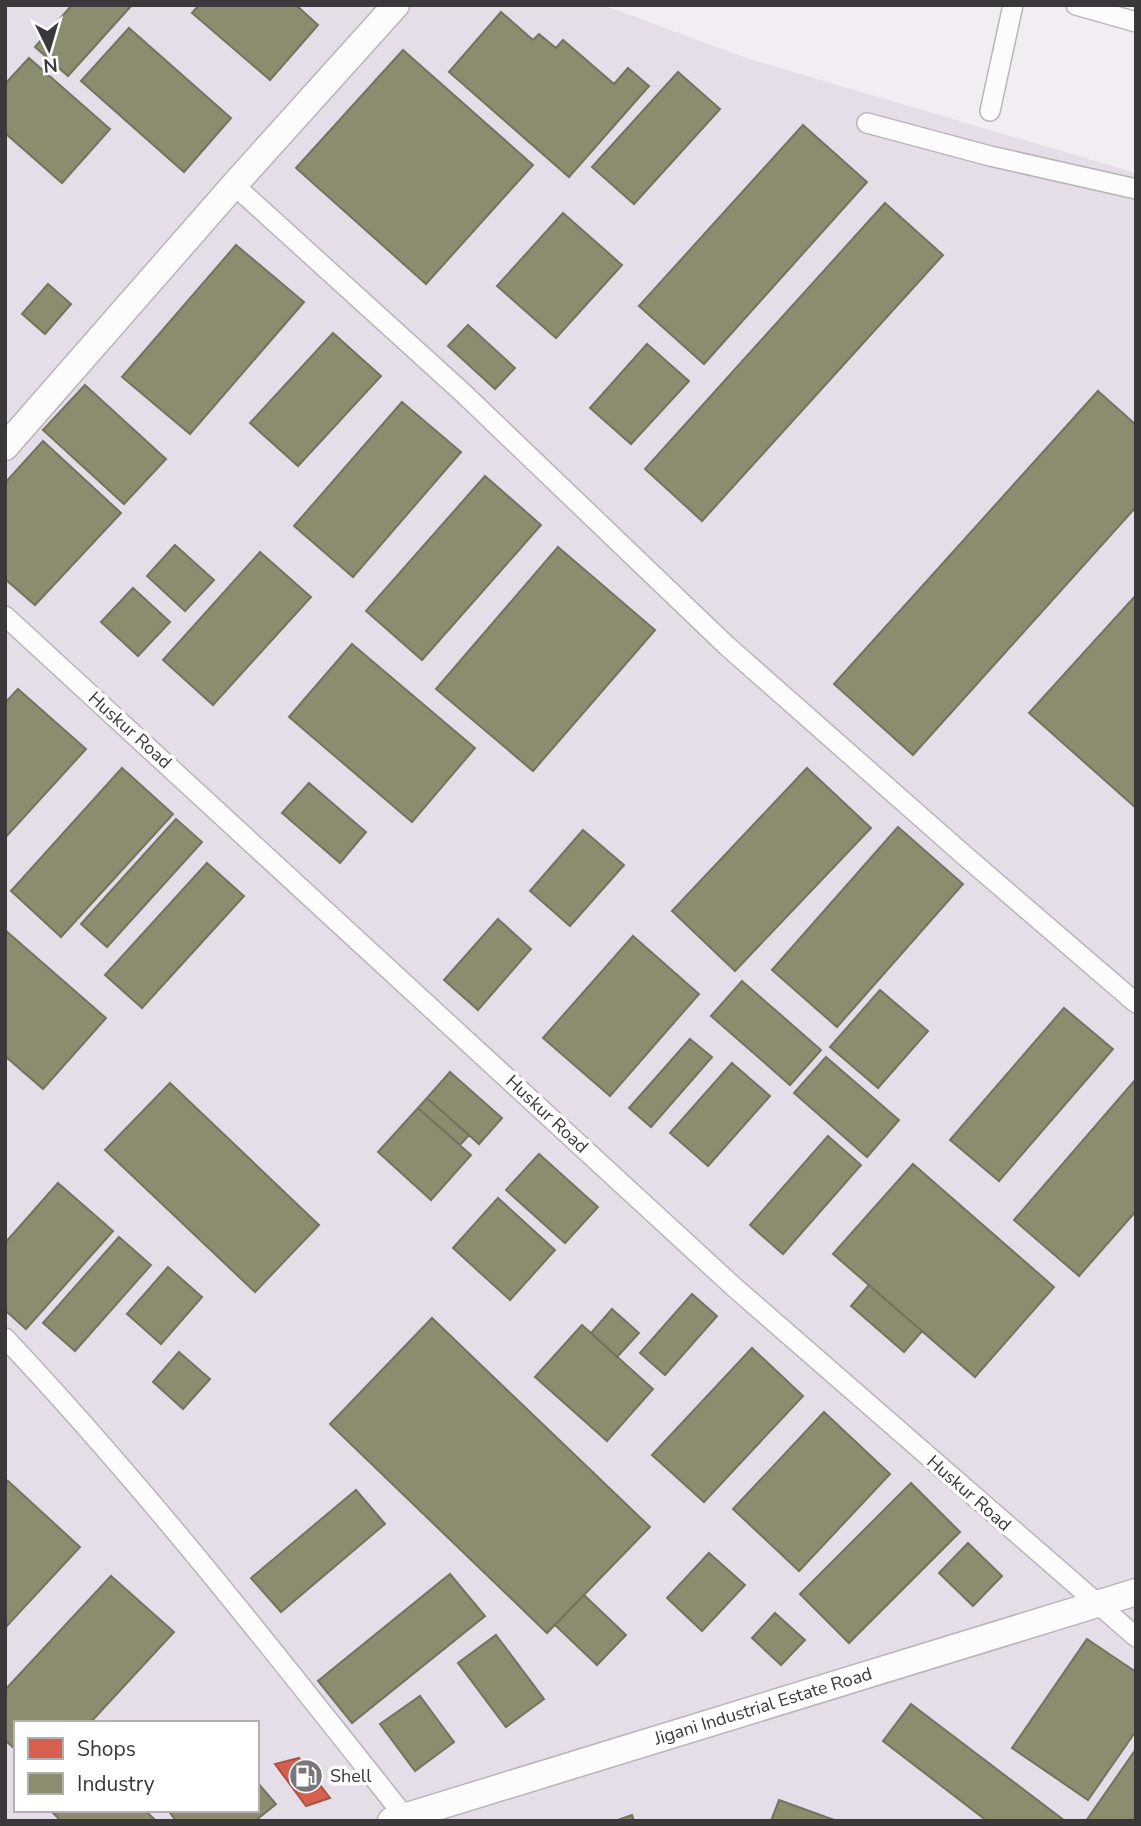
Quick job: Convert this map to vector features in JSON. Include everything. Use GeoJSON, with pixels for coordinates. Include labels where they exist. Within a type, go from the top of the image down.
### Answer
{"type":"FeatureCollection","features":[{"type":"Feature","properties":{"kind":"main road"},"geometry":{"type":"LineString","coordinates":[[5,447],[396,5]]}},
{"type":"Feature","properties":{"kind":"main road","name":"Jigani Industrial Estate Road"},"geometry":{"type":"LineString","coordinates":[[398,1819],[1136,1592]]}},
{"type":"Feature","properties":{"kind":"street"},"geometry":{"type":"LineString","coordinates":[[990,111],[1013,5]]}},
{"type":"Feature","properties":{"kind":"street"},"geometry":{"type":"LineString","coordinates":[[1076,5],[1136,22]]}},
{"type":"Feature","properties":{"kind":"street"},"geometry":{"type":"LineString","coordinates":[[867,123],[990,156],[1136,189]]}},
{"type":"Feature","properties":{"kind":"street"},"geometry":{"type":"LineString","coordinates":[[234,185],[462,392],[727,646],[964,856],[1136,1003]]}},
{"type":"Feature","properties":{"kind":"street","name":"Huskur Road"},"geometry":{"type":"LineString","coordinates":[[5,616],[734,1287],[1136,1637]]}},
{"type":"Feature","properties":{"kind":"street"},"geometry":{"type":"LineString","coordinates":[[5,1338],[61,1398],[227,1593],[398,1819]]}},
{"type":"Feature","properties":{"kind":"shaded area"},"geometry":{"type":"Polygon","coordinates":[[[5,5],[603,5],[746,58],[1136,173],[1136,1821],[5,1821],[5,5]]]}},
{"type":"Feature","properties":{"kind":"building: Shops"},"geometry":{"type":"Polygon","coordinates":[[[299,1758],[330,1798],[306,1806],[275,1764],[299,1758]]]}},
{"type":"Feature","properties":{"kind":"building: Industry"},"geometry":{"type":"Polygon","coordinates":[[[72,5],[132,5],[68,76],[35,47],[72,5]]]}},
{"type":"Feature","properties":{"kind":"building: Industry"},"geometry":{"type":"Polygon","coordinates":[[[199,5],[296,5],[318,25],[270,80],[192,13],[199,5]]]}},
{"type":"Feature","properties":{"kind":"building: Industry"},"geometry":{"type":"Polygon","coordinates":[[[501,12],[533,40],[539,34],[556,48],[563,40],[614,84],[628,68],[649,86],[569,177],[449,72],[501,12]]]}},
{"type":"Feature","properties":{"kind":"building: Industry"},"geometry":{"type":"Polygon","coordinates":[[[129,28],[231,118],[184,172],[81,81],[129,28]]]}},
{"type":"Feature","properties":{"kind":"building: Industry"},"geometry":{"type":"Polygon","coordinates":[[[403,50],[533,165],[426,284],[296,168],[403,50]]]}},
{"type":"Feature","properties":{"kind":"building: Industry"},"geometry":{"type":"Polygon","coordinates":[[[29,58],[110,129],[62,183],[5,133],[5,84],[29,58]]]}},
{"type":"Feature","properties":{"kind":"building: Industry"},"geometry":{"type":"Polygon","coordinates":[[[678,72],[720,109],[634,204],[592,167],[678,72]]]}},
{"type":"Feature","properties":{"kind":"building: Industry"},"geometry":{"type":"Polygon","coordinates":[[[803,125],[867,182],[704,364],[639,306],[803,125]]]}},
{"type":"Feature","properties":{"kind":"building: Industry"},"geometry":{"type":"Polygon","coordinates":[[[885,203],[943,255],[702,521],[645,469],[885,203]]]}},
{"type":"Feature","properties":{"kind":"building: Industry"},"geometry":{"type":"Polygon","coordinates":[[[563,213],[622,265],[556,338],[497,286],[563,213]]]}},
{"type":"Feature","properties":{"kind":"building: Industry"},"geometry":{"type":"Polygon","coordinates":[[[236,245],[304,302],[190,434],[122,377],[236,245]]]}},
{"type":"Feature","properties":{"kind":"building: Industry"},"geometry":{"type":"Polygon","coordinates":[[[48,284],[71,304],[45,334],[22,314],[48,284]]]}},
{"type":"Feature","properties":{"kind":"building: Industry"},"geometry":{"type":"Polygon","coordinates":[[[468,325],[515,368],[495,389],[448,346],[468,325]]]}},
{"type":"Feature","properties":{"kind":"building: Industry"},"geometry":{"type":"Polygon","coordinates":[[[333,333],[381,376],[298,466],[250,423],[333,333]]]}},
{"type":"Feature","properties":{"kind":"building: Industry"},"geometry":{"type":"Polygon","coordinates":[[[647,344],[689,381],[631,444],[590,408],[647,344]]]}},
{"type":"Feature","properties":{"kind":"building: Industry"},"geometry":{"type":"Polygon","coordinates":[[[85,385],[166,459],[124,504],[43,430],[85,385]]]}},
{"type":"Feature","properties":{"kind":"building: Industry"},"geometry":{"type":"Polygon","coordinates":[[[1098,391],[1136,425],[1136,507],[913,755],[834,684],[1098,391]]]}},
{"type":"Feature","properties":{"kind":"building: Industry"},"geometry":{"type":"Polygon","coordinates":[[[402,402],[461,452],[353,577],[294,526],[402,402]]]}},
{"type":"Feature","properties":{"kind":"building: Industry"},"geometry":{"type":"Polygon","coordinates":[[[43,441],[121,513],[35,605],[5,579],[5,483],[43,441]]]}},
{"type":"Feature","properties":{"kind":"building: Industry"},"geometry":{"type":"Polygon","coordinates":[[[485,476],[541,525],[422,660],[366,611],[485,476]]]}},
{"type":"Feature","properties":{"kind":"building: Industry"},"geometry":{"type":"Polygon","coordinates":[[[175,545],[214,580],[185,611],[147,576],[175,545]]]}},
{"type":"Feature","properties":{"kind":"building: Industry"},"geometry":{"type":"Polygon","coordinates":[[[558,547],[655,630],[533,771],[436,689],[558,547]]]}},
{"type":"Feature","properties":{"kind":"building: Industry"},"geometry":{"type":"Polygon","coordinates":[[[260,552],[311,597],[213,705],[163,660],[260,552]]]}},
{"type":"Feature","properties":{"kind":"building: Industry"},"geometry":{"type":"Polygon","coordinates":[[[133,588],[170,622],[138,656],[101,622],[133,588]]]}},
{"type":"Feature","properties":{"kind":"building: Industry"},"geometry":{"type":"Polygon","coordinates":[[[1136,595],[1136,808],[1029,713],[1136,595]]]}},
{"type":"Feature","properties":{"kind":"building: Industry"},"geometry":{"type":"Polygon","coordinates":[[[352,644],[475,748],[412,822],[289,717],[352,644]]]}},
{"type":"Feature","properties":{"kind":"building: Industry"},"geometry":{"type":"Polygon","coordinates":[[[18,689],[86,749],[5,838],[5,703],[18,689]]]}},
{"type":"Feature","properties":{"kind":"building: Industry"},"geometry":{"type":"Polygon","coordinates":[[[122,768],[173,814],[61,937],[11,891],[122,768]]]}},
{"type":"Feature","properties":{"kind":"building: Industry"},"geometry":{"type":"Polygon","coordinates":[[[807,768],[871,828],[735,971],[672,911],[807,768]]]}},
{"type":"Feature","properties":{"kind":"building: Industry"},"geometry":{"type":"Polygon","coordinates":[[[309,783],[366,832],[340,863],[282,813],[309,783]]]}},
{"type":"Feature","properties":{"kind":"building: Industry"},"geometry":{"type":"Polygon","coordinates":[[[176,819],[202,842],[107,947],[81,924],[176,819]]]}},
{"type":"Feature","properties":{"kind":"building: Industry"},"geometry":{"type":"Polygon","coordinates":[[[898,827],[963,884],[837,1027],[772,970],[898,827]]]}},
{"type":"Feature","properties":{"kind":"building: Industry"},"geometry":{"type":"Polygon","coordinates":[[[583,830],[624,865],[570,926],[530,891],[583,830]]]}},
{"type":"Feature","properties":{"kind":"building: Industry"},"geometry":{"type":"Polygon","coordinates":[[[207,863],[244,896],[142,1008],[105,975],[207,863]]]}},
{"type":"Feature","properties":{"kind":"building: Industry"},"geometry":{"type":"Polygon","coordinates":[[[498,919],[531,949],[478,1010],[444,980],[498,919]]]}},
{"type":"Feature","properties":{"kind":"building: Industry"},"geometry":{"type":"Polygon","coordinates":[[[5,930],[106,1018],[43,1089],[5,1056],[5,930]]]}},
{"type":"Feature","properties":{"kind":"building: Industry"},"geometry":{"type":"Polygon","coordinates":[[[633,936],[699,994],[610,1096],[543,1038],[633,936]]]}},
{"type":"Feature","properties":{"kind":"building: Industry"},"geometry":{"type":"Polygon","coordinates":[[[742,981],[821,1050],[790,1085],[711,1016],[742,981]]]}},
{"type":"Feature","properties":{"kind":"building: Industry"},"geometry":{"type":"Polygon","coordinates":[[[880,990],[928,1031],[878,1088],[830,1047],[880,990]]]}},
{"type":"Feature","properties":{"kind":"building: Industry"},"geometry":{"type":"Polygon","coordinates":[[[1064,1008],[1113,1049],[999,1181],[950,1140],[1064,1008]]]}},
{"type":"Feature","properties":{"kind":"building: Industry"},"geometry":{"type":"Polygon","coordinates":[[[690,1039],[712,1057],[651,1127],[629,1108],[690,1039]]]}},
{"type":"Feature","properties":{"kind":"building: Industry"},"geometry":{"type":"Polygon","coordinates":[[[826,1057],[899,1120],[867,1157],[794,1093],[826,1057]]]}},
{"type":"Feature","properties":{"kind":"building: Industry"},"geometry":{"type":"Polygon","coordinates":[[[732,1063],[770,1096],[708,1166],[670,1133],[732,1063]]]}},
{"type":"Feature","properties":{"kind":"building: Industry"},"geometry":{"type":"Polygon","coordinates":[[[450,1072],[502,1118],[479,1144],[427,1098],[450,1072]]]}},
{"type":"Feature","properties":{"kind":"building: Industry"},"geometry":{"type":"Polygon","coordinates":[[[1136,1079],[1136,1211],[1079,1276],[1014,1220],[1136,1079]]]}},
{"type":"Feature","properties":{"kind":"building: Industry"},"geometry":{"type":"Polygon","coordinates":[[[170,1083],[319,1225],[255,1292],[105,1150],[170,1083]]]}},
{"type":"Feature","properties":{"kind":"building: Industry"},"geometry":{"type":"Polygon","coordinates":[[[427,1098],[469,1135],[460,1145],[418,1108],[427,1098]]]}},
{"type":"Feature","properties":{"kind":"building: Industry"},"geometry":{"type":"Polygon","coordinates":[[[418,1108],[471,1155],[431,1200],[378,1152],[418,1108]]]}},
{"type":"Feature","properties":{"kind":"building: Industry"},"geometry":{"type":"Polygon","coordinates":[[[828,1136],[861,1165],[783,1254],[750,1225],[828,1136]]]}},
{"type":"Feature","properties":{"kind":"building: Industry"},"geometry":{"type":"Polygon","coordinates":[[[539,1154],[598,1207],[565,1243],[506,1190],[539,1154]]]}},
{"type":"Feature","properties":{"kind":"building: Industry"},"geometry":{"type":"Polygon","coordinates":[[[913,1164],[1054,1287],[975,1377],[833,1254],[913,1164]]]}},
{"type":"Feature","properties":{"kind":"building: Industry"},"geometry":{"type":"Polygon","coordinates":[[[58,1183],[113,1231],[26,1329],[5,1310],[5,1243],[58,1183]]]}},
{"type":"Feature","properties":{"kind":"building: Industry"},"geometry":{"type":"Polygon","coordinates":[[[498,1198],[555,1250],[510,1300],[453,1248],[498,1198]]]}},
{"type":"Feature","properties":{"kind":"building: Industry"},"geometry":{"type":"Polygon","coordinates":[[[119,1237],[151,1265],[75,1351],[43,1323],[119,1237]]]}},
{"type":"Feature","properties":{"kind":"building: Industry"},"geometry":{"type":"Polygon","coordinates":[[[168,1267],[202,1297],[161,1344],[127,1314],[168,1267]]]}},
{"type":"Feature","properties":{"kind":"building: Industry"},"geometry":{"type":"Polygon","coordinates":[[[869,1285],[922,1331],[904,1352],[851,1306],[869,1285]]]}},
{"type":"Feature","properties":{"kind":"building: Industry"},"geometry":{"type":"Polygon","coordinates":[[[692,1294],[717,1316],[665,1375],[640,1353],[692,1294]]]}},
{"type":"Feature","properties":{"kind":"building: Industry"},"geometry":{"type":"Polygon","coordinates":[[[612,1309],[639,1333],[617,1357],[591,1333],[612,1309]]]}},
{"type":"Feature","properties":{"kind":"building: Industry"},"geometry":{"type":"Polygon","coordinates":[[[432,1318],[650,1527],[547,1633],[330,1424],[432,1318]]]}},
{"type":"Feature","properties":{"kind":"building: Industry"},"geometry":{"type":"Polygon","coordinates":[[[582,1325],[653,1389],[607,1441],[535,1377],[582,1325]]]}},
{"type":"Feature","properties":{"kind":"building: Industry"},"geometry":{"type":"Polygon","coordinates":[[[752,1348],[803,1396],[704,1502],[652,1455],[752,1348]]]}},
{"type":"Feature","properties":{"kind":"building: Industry"},"geometry":{"type":"Polygon","coordinates":[[[179,1352],[210,1379],[183,1409],[153,1382],[179,1352]]]}},
{"type":"Feature","properties":{"kind":"building: Industry"},"geometry":{"type":"Polygon","coordinates":[[[824,1412],[890,1474],[799,1571],[733,1509],[824,1412]]]}},
{"type":"Feature","properties":{"kind":"building: Industry"},"geometry":{"type":"Polygon","coordinates":[[[8,1481],[80,1547],[5,1628],[5,1484],[8,1481]]]}},
{"type":"Feature","properties":{"kind":"building: Industry"},"geometry":{"type":"Polygon","coordinates":[[[911,1483],[960,1532],[849,1643],[800,1594],[911,1483]]]}},
{"type":"Feature","properties":{"kind":"building: Industry"},"geometry":{"type":"Polygon","coordinates":[[[356,1490],[385,1524],[281,1612],[251,1578],[356,1490]]]}},
{"type":"Feature","properties":{"kind":"building: Industry"},"geometry":{"type":"Polygon","coordinates":[[[968,1543],[1002,1576],[973,1606],[939,1573],[968,1543]]]}},
{"type":"Feature","properties":{"kind":"building: Industry"},"geometry":{"type":"Polygon","coordinates":[[[709,1553],[745,1585],[702,1631],[667,1598],[709,1553]]]}},
{"type":"Feature","properties":{"kind":"building: Industry"},"geometry":{"type":"Polygon","coordinates":[[[450,1574],[485,1616],[352,1723],[318,1681],[450,1574]]]}},
{"type":"Feature","properties":{"kind":"building: Industry"},"geometry":{"type":"Polygon","coordinates":[[[111,1576],[174,1632],[92,1721],[14,1721],[14,1748],[5,1740],[5,1690],[111,1576]]]}},
{"type":"Feature","properties":{"kind":"building: Industry"},"geometry":{"type":"Polygon","coordinates":[[[584,1595],[626,1635],[597,1665],[555,1625],[584,1595]]]}},
{"type":"Feature","properties":{"kind":"building: Industry"},"geometry":{"type":"Polygon","coordinates":[[[775,1613],[805,1640],[781,1665],[752,1638],[775,1613]]]}},
{"type":"Feature","properties":{"kind":"building: Industry"},"geometry":{"type":"Polygon","coordinates":[[[496,1635],[544,1699],[506,1727],[458,1663],[496,1635]]]}},
{"type":"Feature","properties":{"kind":"building: Industry"},"geometry":{"type":"Polygon","coordinates":[[[1087,1639],[1136,1672],[1136,1731],[1088,1800],[1012,1748],[1087,1639]]]}},
{"type":"Feature","properties":{"kind":"building: Industry"},"geometry":{"type":"Polygon","coordinates":[[[420,1696],[454,1742],[415,1771],[380,1724],[420,1696]]]}},
{"type":"Feature","properties":{"kind":"building: Industry"},"geometry":{"type":"Polygon","coordinates":[[[911,1704],[1065,1821],[987,1821],[883,1741],[911,1704]]]}},
{"type":"Feature","properties":{"kind":"building: Industry"},"geometry":{"type":"Polygon","coordinates":[[[1136,1749],[1136,1821],[1086,1821],[1136,1749]]]}},
{"type":"Feature","properties":{"kind":"building: Industry"},"geometry":{"type":"Polygon","coordinates":[[[259,1784],[276,1804],[255,1821],[176,1821],[169,1812],[259,1812],[259,1784]]]}},
{"type":"Feature","properties":{"kind":"building: Industry"},"geometry":{"type":"Polygon","coordinates":[[[779,1800],[837,1821],[771,1821],[779,1800]]]}},
{"type":"Feature","properties":{"kind":"building: Industry"},"geometry":{"type":"Polygon","coordinates":[[[52,1812],[147,1812],[156,1821],[61,1821],[52,1812]]]}},
{"type":"Feature","properties":{"kind":"building: Industry"},"geometry":{"type":"Polygon","coordinates":[[[632,1815],[634,1821],[615,1821],[632,1815]]]}},
{"type":"Feature","properties":{"kind":"place","name":"Shell"},"geometry":{"type":"Point","coordinates":[306,1776]}}]}
